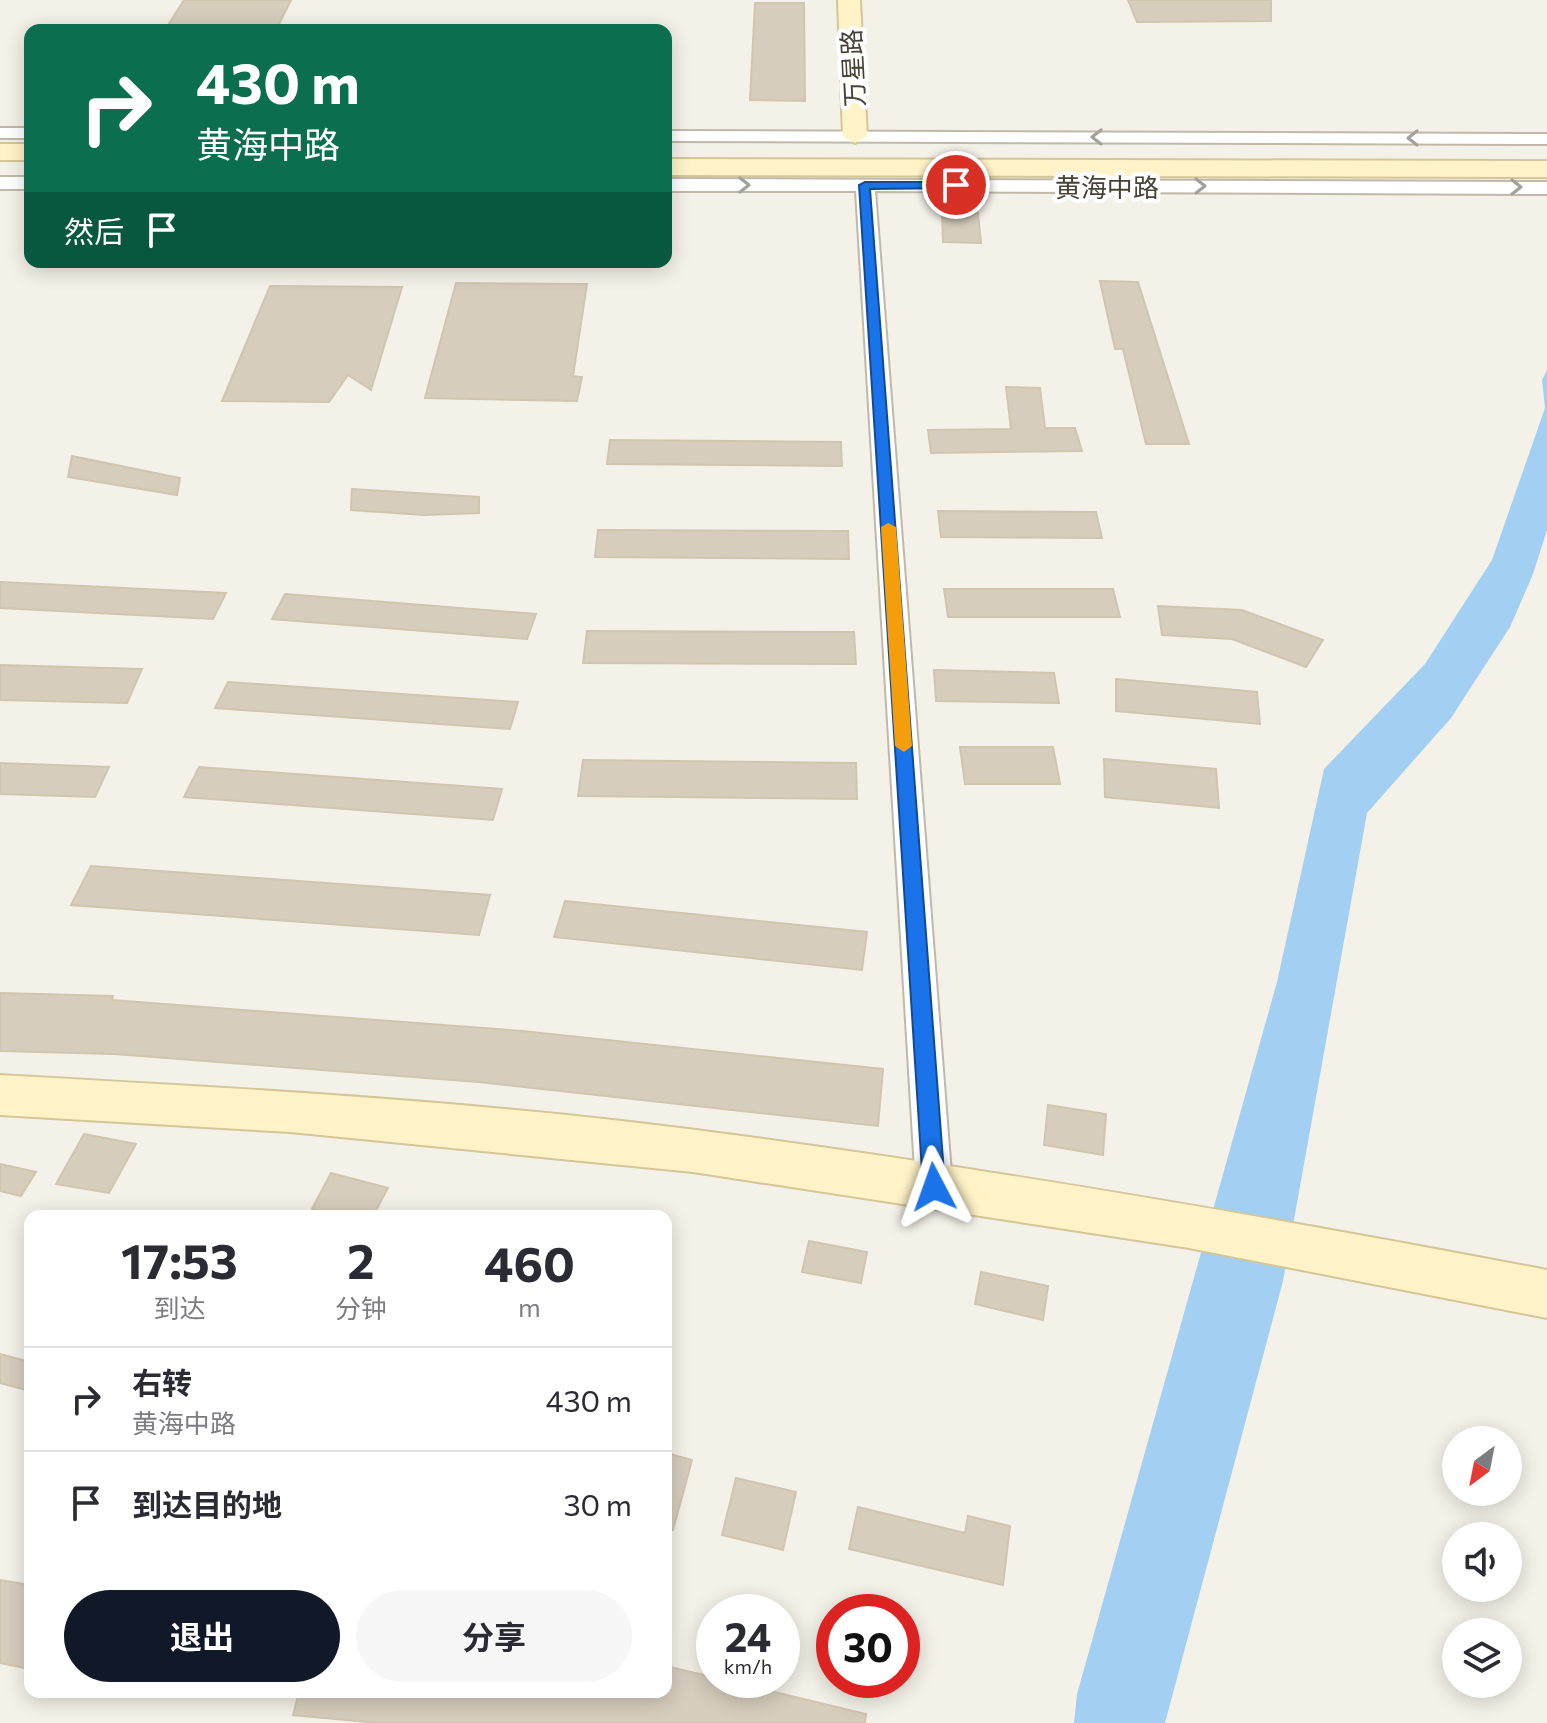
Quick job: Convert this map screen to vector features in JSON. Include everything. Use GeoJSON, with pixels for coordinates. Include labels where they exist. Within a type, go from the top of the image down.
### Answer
{"type":"FeatureCollection","features":[{"type":"Feature","properties":{"kind":"street","name":"万星路"},"geometry":{"type":"LineString","coordinates":[[849,0],[855,136]]}},
{"type":"Feature","properties":{"kind":"street"},"geometry":{"type":"LineString","coordinates":[[0,133],[24,133]]}},
{"type":"Feature","properties":{"kind":"street","name":"黄海中路"},"geometry":{"type":"LineString","coordinates":[[672,136],[855,136],[1071,162]]}},
{"type":"Feature","properties":{"kind":"street","name":"黄海中路"},"geometry":{"type":"LineString","coordinates":[[672,185],[865,185],[1071,162],[1547,139]]}},
{"type":"Feature","properties":{"kind":"street"},"geometry":{"type":"LineString","coordinates":[[0,152],[24,152]]}},
{"type":"Feature","properties":{"kind":"street","name":"黄海中路"},"geometry":{"type":"LineString","coordinates":[[672,154],[1071,162],[1455,178],[1547,188]]}},
{"type":"Feature","properties":{"kind":"street","name":"黄海中路"},"geometry":{"type":"LineString","coordinates":[[672,167],[1547,156]]}},
{"type":"Feature","properties":{"kind":"street"},"geometry":{"type":"LineString","coordinates":[[0,164],[24,164]]}},
{"type":"Feature","properties":{"kind":"street","name":"黄海中路"},"geometry":{"type":"LineString","coordinates":[[1455,178],[1547,169]]}},
{"type":"Feature","properties":{"kind":"street"},"geometry":{"type":"LineString","coordinates":[[0,183],[24,183]]}},
{"type":"Feature","properties":{"kind":"street"},"geometry":{"type":"LineString","coordinates":[[865,185],[934,1187]]}},
{"type":"Feature","properties":{"kind":"street"},"geometry":{"type":"LineString","coordinates":[[0,1095],[290,1112],[693,1151],[1189,1225],[1547,1294]]}},
{"type":"Feature","properties":{"kind":"water"},"geometry":{"type":"Polygon","coordinates":[[[1547,370],[1547,530],[1533,574],[1510,627],[1451,718],[1367,813],[1283,1281],[1165,1723],[1074,1723],[1077,1694],[1277,982],[1324,769],[1425,664],[1492,560],[1545,408],[1542,380],[1547,370]]]}},
{"type":"Feature","properties":{"kind":"building"},"geometry":{"type":"Polygon","coordinates":[[[184,0],[291,0],[279,24],[169,24],[184,0]]]}},
{"type":"Feature","properties":{"kind":"building"},"geometry":{"type":"Polygon","coordinates":[[[1128,0],[1271,0],[1271,21],[1137,22],[1128,0]]]}},
{"type":"Feature","properties":{"kind":"building"},"geometry":{"type":"Polygon","coordinates":[[[755,3],[804,3],[805,101],[750,100],[755,3]]]}},
{"type":"Feature","properties":{"kind":"building"},"geometry":{"type":"Polygon","coordinates":[[[942,212],[978,213],[981,243],[943,242],[942,212]]]}},
{"type":"Feature","properties":{"kind":"building"},"geometry":{"type":"Polygon","coordinates":[[[1100,281],[1138,282],[1189,444],[1146,444],[1123,349],[1115,349],[1100,281]]]}},
{"type":"Feature","properties":{"kind":"building"},"geometry":{"type":"Polygon","coordinates":[[[456,283],[587,284],[573,376],[582,377],[577,401],[425,398],[456,283]]]}},
{"type":"Feature","properties":{"kind":"building"},"geometry":{"type":"Polygon","coordinates":[[[270,286],[402,287],[371,390],[348,375],[329,402],[222,401],[270,286]]]}},
{"type":"Feature","properties":{"kind":"building"},"geometry":{"type":"Polygon","coordinates":[[[1006,387],[1040,388],[1045,428],[1075,428],[1082,451],[931,453],[928,430],[1011,429],[1006,387]]]}},
{"type":"Feature","properties":{"kind":"building"},"geometry":{"type":"Polygon","coordinates":[[[610,440],[841,442],[842,466],[607,464],[610,440]]]}},
{"type":"Feature","properties":{"kind":"building"},"geometry":{"type":"Polygon","coordinates":[[[72,456],[180,478],[177,495],[68,477],[72,456]]]}},
{"type":"Feature","properties":{"kind":"building"},"geometry":{"type":"Polygon","coordinates":[[[352,489],[479,497],[479,513],[424,515],[351,510],[352,489]]]}},
{"type":"Feature","properties":{"kind":"building"},"geometry":{"type":"Polygon","coordinates":[[[938,511],[1096,512],[1102,538],[941,537],[938,511]]]}},
{"type":"Feature","properties":{"kind":"building"},"geometry":{"type":"Polygon","coordinates":[[[598,530],[848,531],[849,559],[595,557],[598,530]]]}},
{"type":"Feature","properties":{"kind":"building"},"geometry":{"type":"Polygon","coordinates":[[[0,582],[226,593],[213,619],[0,608],[0,582]]]}},
{"type":"Feature","properties":{"kind":"building"},"geometry":{"type":"Polygon","coordinates":[[[944,589],[1113,589],[1120,617],[948,617],[944,589]]]}},
{"type":"Feature","properties":{"kind":"building"},"geometry":{"type":"Polygon","coordinates":[[[285,594],[536,614],[527,639],[272,619],[285,594]]]}},
{"type":"Feature","properties":{"kind":"building"},"geometry":{"type":"Polygon","coordinates":[[[1158,606],[1242,610],[1323,640],[1306,667],[1232,639],[1162,635],[1158,606]]]}},
{"type":"Feature","properties":{"kind":"building"},"geometry":{"type":"Polygon","coordinates":[[[587,631],[854,632],[856,664],[583,663],[587,631]]]}},
{"type":"Feature","properties":{"kind":"building"},"geometry":{"type":"Polygon","coordinates":[[[0,665],[142,669],[127,703],[0,700],[0,665]]]}},
{"type":"Feature","properties":{"kind":"building"},"geometry":{"type":"Polygon","coordinates":[[[934,670],[1054,673],[1059,703],[936,701],[934,670]]]}},
{"type":"Feature","properties":{"kind":"building"},"geometry":{"type":"Polygon","coordinates":[[[1116,679],[1257,692],[1260,724],[1116,711],[1116,679]]]}},
{"type":"Feature","properties":{"kind":"building"},"geometry":{"type":"Polygon","coordinates":[[[228,682],[518,702],[510,729],[215,708],[228,682]]]}},
{"type":"Feature","properties":{"kind":"building"},"geometry":{"type":"Polygon","coordinates":[[[960,747],[1053,747],[1060,784],[965,784],[960,747]]]}},
{"type":"Feature","properties":{"kind":"building"},"geometry":{"type":"Polygon","coordinates":[[[1104,759],[1216,769],[1219,808],[1105,797],[1104,759]]]}},
{"type":"Feature","properties":{"kind":"building"},"geometry":{"type":"Polygon","coordinates":[[[583,760],[856,763],[857,799],[578,796],[583,760]]]}},
{"type":"Feature","properties":{"kind":"building"},"geometry":{"type":"Polygon","coordinates":[[[0,763],[109,767],[95,797],[0,794],[0,763]]]}},
{"type":"Feature","properties":{"kind":"building"},"geometry":{"type":"Polygon","coordinates":[[[199,767],[502,789],[493,820],[184,797],[199,767]]]}},
{"type":"Feature","properties":{"kind":"building"},"geometry":{"type":"Polygon","coordinates":[[[91,866],[490,895],[479,935],[71,905],[91,866]]]}},
{"type":"Feature","properties":{"kind":"building"},"geometry":{"type":"Polygon","coordinates":[[[565,901],[867,932],[862,970],[554,937],[565,901]]]}},
{"type":"Feature","properties":{"kind":"building"},"geometry":{"type":"Polygon","coordinates":[[[0,993],[113,996],[112,1000],[522,1031],[883,1069],[878,1126],[478,1082],[115,1054],[0,1051],[0,993]]]}},
{"type":"Feature","properties":{"kind":"building"},"geometry":{"type":"Polygon","coordinates":[[[1048,1105],[1106,1114],[1103,1155],[1044,1145],[1048,1105]]]}},
{"type":"Feature","properties":{"kind":"building"},"geometry":{"type":"Polygon","coordinates":[[[84,1134],[136,1144],[109,1193],[56,1184],[84,1134]]]}},
{"type":"Feature","properties":{"kind":"building"},"geometry":{"type":"Polygon","coordinates":[[[0,1164],[36,1172],[21,1196],[0,1191],[0,1164]]]}},
{"type":"Feature","properties":{"kind":"building"},"geometry":{"type":"Polygon","coordinates":[[[331,1173],[388,1188],[376,1210],[312,1209],[331,1173]]]}},
{"type":"Feature","properties":{"kind":"building"},"geometry":{"type":"Polygon","coordinates":[[[809,1241],[867,1252],[861,1283],[802,1272],[809,1241]]]}},
{"type":"Feature","properties":{"kind":"building"},"geometry":{"type":"Polygon","coordinates":[[[981,1272],[1048,1286],[1043,1320],[975,1304],[981,1272]]]}},
{"type":"Feature","properties":{"kind":"building"},"geometry":{"type":"Polygon","coordinates":[[[0,1354],[24,1360],[24,1389],[0,1383],[0,1354]]]}},
{"type":"Feature","properties":{"kind":"building"},"geometry":{"type":"Polygon","coordinates":[[[672,1455],[692,1460],[672,1530],[672,1455]]]}},
{"type":"Feature","properties":{"kind":"building"},"geometry":{"type":"Polygon","coordinates":[[[736,1478],[796,1492],[783,1550],[722,1535],[736,1478]]]}},
{"type":"Feature","properties":{"kind":"building"},"geometry":{"type":"Polygon","coordinates":[[[858,1507],[965,1533],[968,1516],[1010,1526],[1003,1585],[849,1549],[858,1507]]]}},
{"type":"Feature","properties":{"kind":"building"},"geometry":{"type":"Polygon","coordinates":[[[0,1580],[24,1584],[24,1668],[0,1663],[0,1580]]]}},
{"type":"Feature","properties":{"kind":"building"},"geometry":{"type":"Polygon","coordinates":[[[672,1667],[696,1673],[696,1698],[799,1698],[866,1714],[865,1723],[379,1723],[293,1715],[297,1698],[672,1698],[672,1667]]]}},
{"type":"Feature","properties":{"kind":"slow traffic"},"geometry":{"type":"LineString","coordinates":[[888,527],[904,746]]}},
{"type":"Feature","properties":{"kind":"route"},"geometry":{"type":"LineString","coordinates":[[934,1187],[865,185],[956,185]]}}]}
